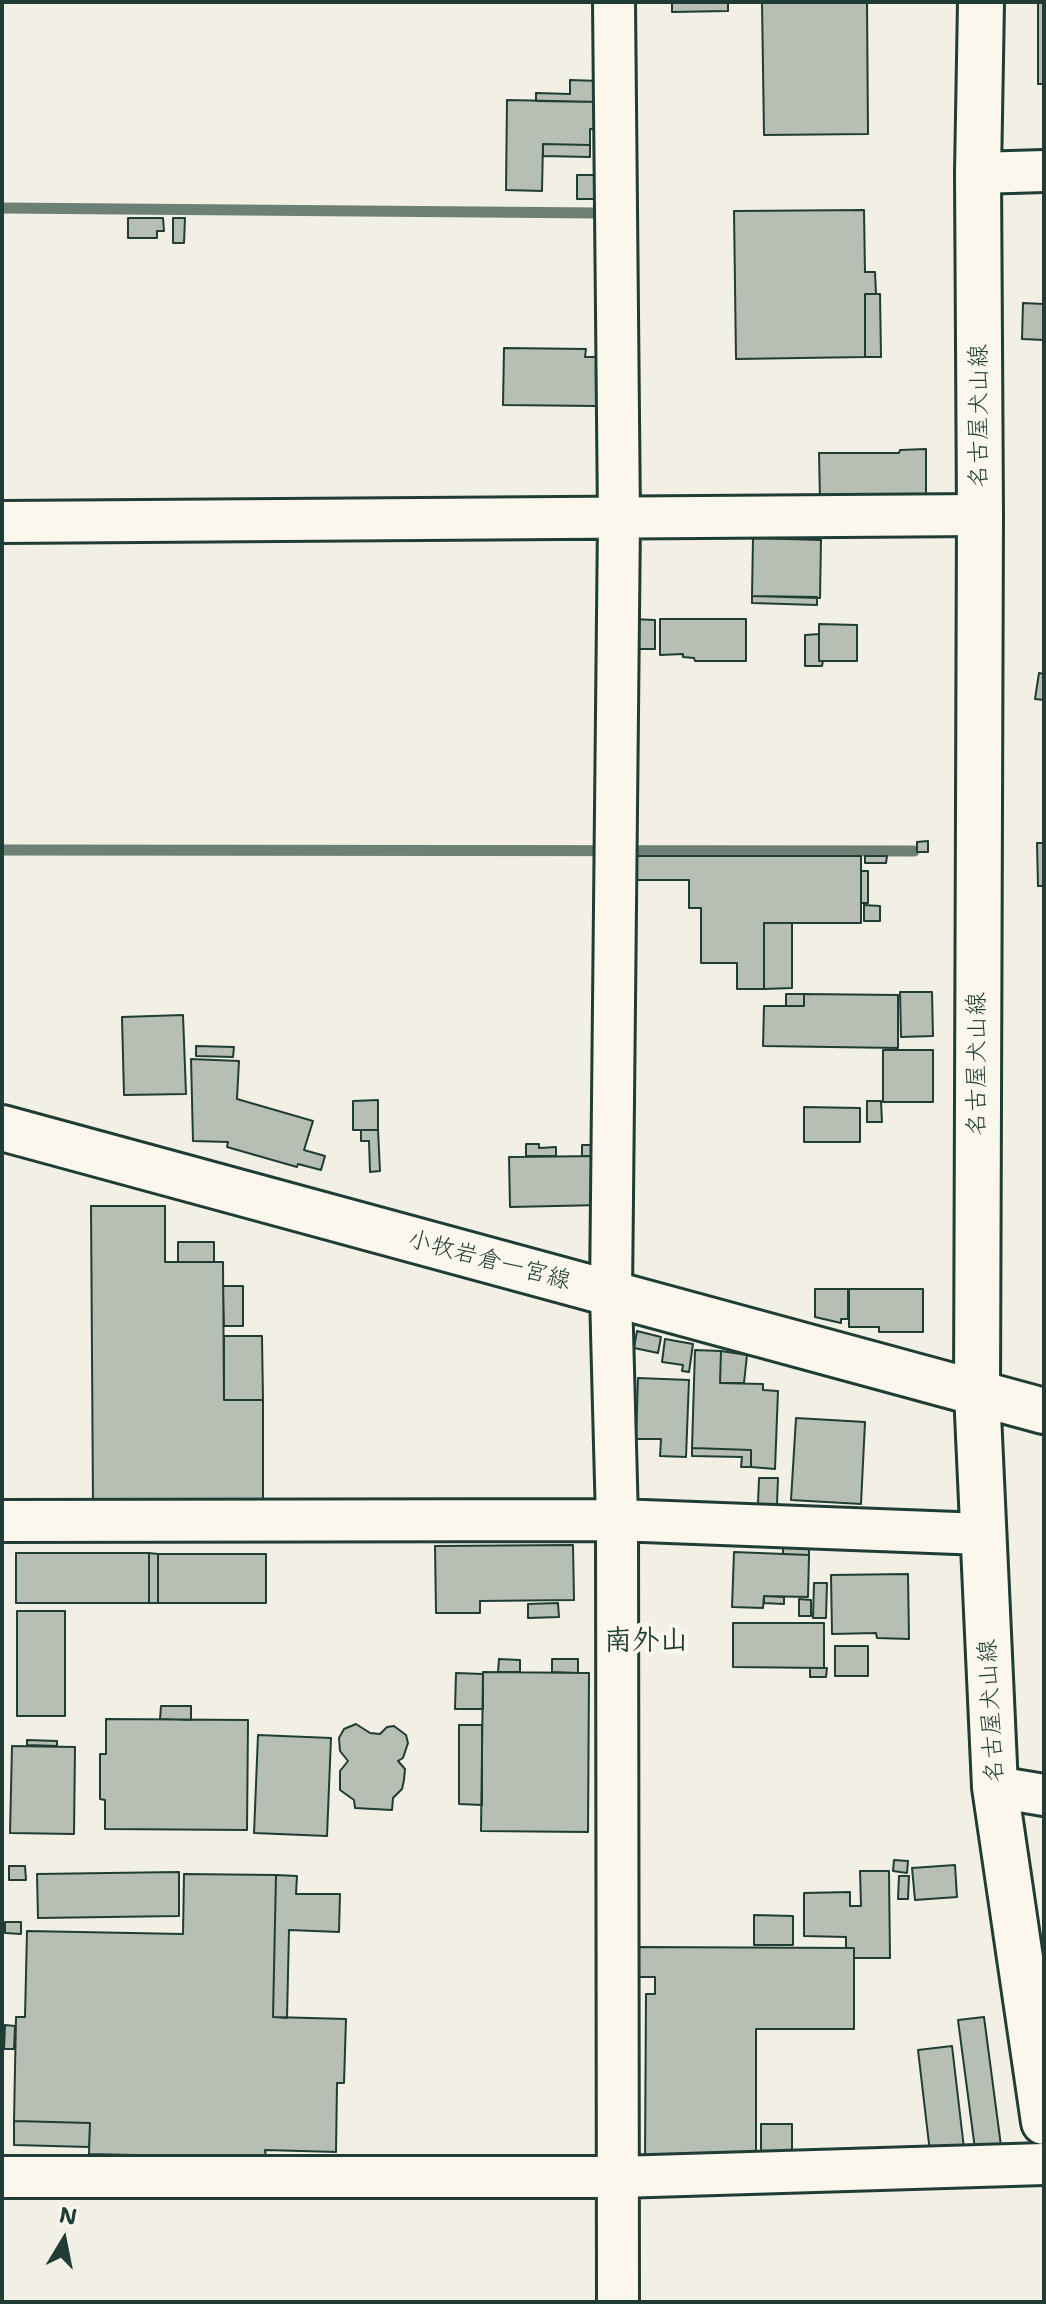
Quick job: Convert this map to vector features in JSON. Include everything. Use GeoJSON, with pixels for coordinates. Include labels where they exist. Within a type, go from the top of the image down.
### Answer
{"type":"FeatureCollection","features":[{"type":"Feature","properties":{"kind":"main road","name":"名古屋犬山線"},"geometry":{"type":"LineString","coordinates":[[981,2],[978,173],[977,1392],[995,1787],[1044,2122]]}},
{"type":"Feature","properties":{"kind":"main road","name":"小牧岩倉一宮線"},"geometry":{"type":"LineString","coordinates":[[2,1128],[1044,1411]]}},
{"type":"Feature","properties":{"kind":"street"},"geometry":{"type":"LineString","coordinates":[[614,2],[619,519],[611,1294],[617,1520],[618,2302]]}},
{"type":"Feature","properties":{"kind":"street"},"geometry":{"type":"LineString","coordinates":[[978,173],[1044,171]]}},
{"type":"Feature","properties":{"kind":"street"},"geometry":{"type":"LineString","coordinates":[[2,522],[980,515]]}},
{"type":"Feature","properties":{"kind":"street"},"geometry":{"type":"LineString","coordinates":[[2,1521],[617,1520],[983,1534]]}},
{"type":"Feature","properties":{"kind":"street"},"geometry":{"type":"LineString","coordinates":[[995,1787],[1044,1795]]}},
{"type":"Feature","properties":{"kind":"street"},"geometry":{"type":"LineString","coordinates":[[2,2177],[619,2177],[1044,2164]]}},
{"type":"Feature","properties":{"kind":"building"},"geometry":{"type":"Polygon","coordinates":[[[672,2],[728,2],[728,11],[672,12],[672,2]]]}},
{"type":"Feature","properties":{"kind":"building"},"geometry":{"type":"Polygon","coordinates":[[[762,2],[867,2],[868,134],[764,135],[762,2]]]}},
{"type":"Feature","properties":{"kind":"building"},"geometry":{"type":"Polygon","coordinates":[[[1038,2],[1044,2],[1044,84],[1038,84],[1038,2]]]}},
{"type":"Feature","properties":{"kind":"building"},"geometry":{"type":"Polygon","coordinates":[[[570,80],[600,81],[600,102],[536,101],[536,93],[570,94],[570,80]]]}},
{"type":"Feature","properties":{"kind":"building"},"geometry":{"type":"Polygon","coordinates":[[[507,100],[600,102],[599,129],[590,129],[590,145],[543,144],[542,191],[506,190],[507,100]]]}},
{"type":"Feature","properties":{"kind":"building"},"geometry":{"type":"Polygon","coordinates":[[[543,144],[590,145],[590,157],[543,156],[543,144]]]}},
{"type":"Feature","properties":{"kind":"building"},"geometry":{"type":"Polygon","coordinates":[[[577,175],[603,175],[604,199],[577,199],[577,175]]]}},
{"type":"Feature","properties":{"kind":"building"},"geometry":{"type":"Polygon","coordinates":[[[864,210],[865,272],[875,272],[876,294],[865,294],[865,357],[736,359],[734,211],[864,210]]]}},
{"type":"Feature","properties":{"kind":"building"},"geometry":{"type":"Polygon","coordinates":[[[128,218],[163,218],[164,231],[157,231],[157,238],[128,238],[128,218]]]}},
{"type":"Feature","properties":{"kind":"building"},"geometry":{"type":"Polygon","coordinates":[[[173,218],[185,218],[184,243],[173,243],[173,218]]]}},
{"type":"Feature","properties":{"kind":"building"},"geometry":{"type":"Polygon","coordinates":[[[865,294],[880,294],[881,357],[865,357],[865,294]]]}},
{"type":"Feature","properties":{"kind":"building"},"geometry":{"type":"Polygon","coordinates":[[[1023,303],[1044,304],[1044,340],[1022,339],[1023,303]]]}},
{"type":"Feature","properties":{"kind":"building"},"geometry":{"type":"Polygon","coordinates":[[[504,348],[586,349],[585,357],[596,357],[596,406],[503,405],[504,348]]]}},
{"type":"Feature","properties":{"kind":"building"},"geometry":{"type":"Polygon","coordinates":[[[926,449],[926,499],[820,500],[819,453],[899,453],[900,450],[926,449]]]}},
{"type":"Feature","properties":{"kind":"building"},"geometry":{"type":"Polygon","coordinates":[[[753,538],[821,540],[820,598],[752,596],[753,538]]]}},
{"type":"Feature","properties":{"kind":"building"},"geometry":{"type":"Polygon","coordinates":[[[752,596],[817,597],[817,605],[752,603],[752,596]]]}},
{"type":"Feature","properties":{"kind":"building"},"geometry":{"type":"Polygon","coordinates":[[[633,619],[655,620],[655,649],[632,649],[633,619]]]}},
{"type":"Feature","properties":{"kind":"building"},"geometry":{"type":"Polygon","coordinates":[[[660,619],[746,619],[746,661],[695,661],[694,658],[683,657],[683,654],[660,655],[660,619]]]}},
{"type":"Feature","properties":{"kind":"building"},"geometry":{"type":"Polygon","coordinates":[[[819,624],[857,625],[857,661],[819,661],[819,624]]]}},
{"type":"Feature","properties":{"kind":"building"},"geometry":{"type":"Polygon","coordinates":[[[819,634],[819,661],[823,661],[822,666],[805,666],[805,635],[819,634]]]}},
{"type":"Feature","properties":{"kind":"building"},"geometry":{"type":"Polygon","coordinates":[[[1039,673],[1044,674],[1044,700],[1035,699],[1039,673]]]}},
{"type":"Feature","properties":{"kind":"building"},"geometry":{"type":"Polygon","coordinates":[[[928,841],[928,852],[917,852],[917,842],[928,841]]]}},
{"type":"Feature","properties":{"kind":"building"},"geometry":{"type":"Polygon","coordinates":[[[1037,843],[1044,843],[1044,886],[1038,886],[1037,843]]]}},
{"type":"Feature","properties":{"kind":"building"},"geometry":{"type":"Polygon","coordinates":[[[636,856],[861,856],[861,923],[764,923],[764,989],[737,989],[737,963],[701,963],[701,908],[689,908],[689,880],[635,880],[636,856]]]}},
{"type":"Feature","properties":{"kind":"building"},"geometry":{"type":"Polygon","coordinates":[[[865,856],[887,856],[886,863],[865,863],[865,856]]]}},
{"type":"Feature","properties":{"kind":"building"},"geometry":{"type":"Polygon","coordinates":[[[861,871],[868,871],[868,903],[861,903],[861,871]]]}},
{"type":"Feature","properties":{"kind":"building"},"geometry":{"type":"Polygon","coordinates":[[[864,905],[880,906],[880,921],[864,921],[864,905]]]}},
{"type":"Feature","properties":{"kind":"building"},"geometry":{"type":"Polygon","coordinates":[[[764,923],[792,923],[792,988],[764,989],[764,923]]]}},
{"type":"Feature","properties":{"kind":"building"},"geometry":{"type":"Polygon","coordinates":[[[900,992],[932,992],[933,1036],[901,1037],[900,992]]]}},
{"type":"Feature","properties":{"kind":"building"},"geometry":{"type":"Polygon","coordinates":[[[786,994],[804,994],[804,1006],[786,1006],[786,994]]]}},
{"type":"Feature","properties":{"kind":"building"},"geometry":{"type":"Polygon","coordinates":[[[804,994],[898,995],[898,1048],[763,1046],[764,1006],[804,1006],[804,994]]]}},
{"type":"Feature","properties":{"kind":"building"},"geometry":{"type":"Polygon","coordinates":[[[183,1015],[186,1094],[124,1095],[122,1017],[183,1015]]]}},
{"type":"Feature","properties":{"kind":"building"},"geometry":{"type":"Polygon","coordinates":[[[196,1046],[234,1047],[233,1057],[196,1056],[196,1046]]]}},
{"type":"Feature","properties":{"kind":"building"},"geometry":{"type":"Polygon","coordinates":[[[883,1050],[933,1050],[933,1102],[883,1102],[883,1050]]]}},
{"type":"Feature","properties":{"kind":"building"},"geometry":{"type":"Polygon","coordinates":[[[191,1059],[239,1061],[237,1099],[313,1121],[304,1150],[325,1156],[321,1170],[298,1164],[297,1167],[227,1147],[228,1142],[193,1141],[191,1059]]]}},
{"type":"Feature","properties":{"kind":"building"},"geometry":{"type":"Polygon","coordinates":[[[378,1100],[378,1130],[353,1130],[353,1101],[378,1100]]]}},
{"type":"Feature","properties":{"kind":"building"},"geometry":{"type":"Polygon","coordinates":[[[867,1101],[881,1101],[882,1122],[867,1122],[867,1101]]]}},
{"type":"Feature","properties":{"kind":"building"},"geometry":{"type":"Polygon","coordinates":[[[804,1107],[860,1108],[860,1142],[804,1142],[804,1107]]]}},
{"type":"Feature","properties":{"kind":"building"},"geometry":{"type":"Polygon","coordinates":[[[361,1130],[378,1130],[380,1171],[370,1172],[369,1141],[361,1141],[361,1130]]]}},
{"type":"Feature","properties":{"kind":"building"},"geometry":{"type":"Polygon","coordinates":[[[526,1144],[539,1144],[539,1148],[556,1147],[556,1156],[526,1156],[526,1144]]]}},
{"type":"Feature","properties":{"kind":"building"},"geometry":{"type":"Polygon","coordinates":[[[582,1145],[597,1145],[597,1156],[582,1156],[582,1145]]]}},
{"type":"Feature","properties":{"kind":"building"},"geometry":{"type":"Polygon","coordinates":[[[601,1156],[602,1205],[510,1207],[509,1157],[601,1156]]]}},
{"type":"Feature","properties":{"kind":"building"},"geometry":{"type":"Polygon","coordinates":[[[91,1206],[165,1206],[165,1262],[223,1262],[224,1400],[263,1400],[263,1505],[93,1505],[91,1206]]]}},
{"type":"Feature","properties":{"kind":"building"},"geometry":{"type":"Polygon","coordinates":[[[178,1242],[214,1242],[214,1262],[178,1262],[178,1242]]]}},
{"type":"Feature","properties":{"kind":"building"},"geometry":{"type":"Polygon","coordinates":[[[223,1286],[243,1286],[243,1326],[224,1326],[223,1286]]]}},
{"type":"Feature","properties":{"kind":"building"},"geometry":{"type":"Polygon","coordinates":[[[815,1289],[848,1289],[848,1319],[841,1319],[841,1323],[815,1317],[815,1289]]]}},
{"type":"Feature","properties":{"kind":"building"},"geometry":{"type":"Polygon","coordinates":[[[849,1289],[923,1289],[923,1332],[879,1332],[879,1327],[849,1327],[849,1289]]]}},
{"type":"Feature","properties":{"kind":"building"},"geometry":{"type":"Polygon","coordinates":[[[637,1331],[661,1337],[658,1353],[634,1348],[637,1331]]]}},
{"type":"Feature","properties":{"kind":"building"},"geometry":{"type":"Polygon","coordinates":[[[224,1336],[262,1336],[263,1400],[224,1400],[224,1336]]]}},
{"type":"Feature","properties":{"kind":"building"},"geometry":{"type":"Polygon","coordinates":[[[665,1339],[693,1344],[689,1372],[682,1371],[683,1365],[662,1362],[665,1339]]]}},
{"type":"Feature","properties":{"kind":"building"},"geometry":{"type":"Polygon","coordinates":[[[695,1350],[721,1351],[720,1383],[763,1384],[763,1390],[778,1391],[775,1469],[751,1467],[751,1450],[692,1448],[695,1350]]]}},
{"type":"Feature","properties":{"kind":"building"},"geometry":{"type":"Polygon","coordinates":[[[721,1351],[747,1355],[744,1383],[720,1383],[721,1351]]]}},
{"type":"Feature","properties":{"kind":"building"},"geometry":{"type":"Polygon","coordinates":[[[638,1378],[689,1380],[686,1457],[660,1456],[661,1439],[636,1439],[638,1378]]]}},
{"type":"Feature","properties":{"kind":"building"},"geometry":{"type":"Polygon","coordinates":[[[796,1418],[865,1422],[861,1504],[791,1500],[796,1418]]]}},
{"type":"Feature","properties":{"kind":"building"},"geometry":{"type":"Polygon","coordinates":[[[692,1448],[751,1450],[751,1467],[741,1467],[742,1457],[692,1456],[692,1448]]]}},
{"type":"Feature","properties":{"kind":"building"},"geometry":{"type":"Polygon","coordinates":[[[759,1478],[778,1478],[777,1504],[758,1504],[759,1478]]]}},
{"type":"Feature","properties":{"kind":"building"},"geometry":{"type":"Polygon","coordinates":[[[783,1541],[809,1542],[809,1555],[783,1554],[783,1541]]]}},
{"type":"Feature","properties":{"kind":"building"},"geometry":{"type":"Polygon","coordinates":[[[573,1545],[574,1600],[480,1601],[480,1613],[436,1613],[435,1546],[573,1545]]]}},
{"type":"Feature","properties":{"kind":"building"},"geometry":{"type":"Polygon","coordinates":[[[734,1552],[809,1555],[808,1597],[764,1596],[763,1608],[732,1607],[734,1552]]]}},
{"type":"Feature","properties":{"kind":"building"},"geometry":{"type":"Polygon","coordinates":[[[16,1553],[149,1553],[149,1603],[16,1603],[16,1553]]]}},
{"type":"Feature","properties":{"kind":"building"},"geometry":{"type":"Polygon","coordinates":[[[149,1553],[158,1554],[158,1603],[149,1603],[149,1553]]]}},
{"type":"Feature","properties":{"kind":"building"},"geometry":{"type":"Polygon","coordinates":[[[158,1554],[266,1554],[266,1603],[158,1603],[158,1554]]]}},
{"type":"Feature","properties":{"kind":"building"},"geometry":{"type":"Polygon","coordinates":[[[908,1574],[909,1639],[877,1638],[876,1633],[832,1634],[831,1575],[908,1574]]]}},
{"type":"Feature","properties":{"kind":"building"},"geometry":{"type":"Polygon","coordinates":[[[814,1583],[827,1583],[826,1618],[813,1618],[814,1583]]]}},
{"type":"Feature","properties":{"kind":"building"},"geometry":{"type":"Polygon","coordinates":[[[764,1596],[784,1597],[784,1604],[764,1603],[764,1596]]]}},
{"type":"Feature","properties":{"kind":"building"},"geometry":{"type":"Polygon","coordinates":[[[799,1599],[811,1600],[811,1616],[799,1616],[799,1599]]]}},
{"type":"Feature","properties":{"kind":"building"},"geometry":{"type":"Polygon","coordinates":[[[558,1603],[559,1617],[528,1618],[528,1604],[558,1603]]]}},
{"type":"Feature","properties":{"kind":"building"},"geometry":{"type":"Polygon","coordinates":[[[17,1611],[65,1611],[65,1716],[17,1716],[17,1611]]]}},
{"type":"Feature","properties":{"kind":"building"},"geometry":{"type":"Polygon","coordinates":[[[733,1623],[824,1623],[824,1668],[733,1667],[733,1623]]]}},
{"type":"Feature","properties":{"kind":"building"},"geometry":{"type":"Polygon","coordinates":[[[835,1646],[868,1646],[868,1676],[835,1676],[835,1646]]]}},
{"type":"Feature","properties":{"kind":"building"},"geometry":{"type":"Polygon","coordinates":[[[499,1659],[520,1660],[520,1672],[498,1672],[499,1659]]]}},
{"type":"Feature","properties":{"kind":"building"},"geometry":{"type":"Polygon","coordinates":[[[552,1659],[578,1659],[578,1673],[552,1672],[552,1659]]]}},
{"type":"Feature","properties":{"kind":"building"},"geometry":{"type":"Polygon","coordinates":[[[810,1668],[827,1668],[826,1677],[810,1677],[810,1668]]]}},
{"type":"Feature","properties":{"kind":"building"},"geometry":{"type":"Polygon","coordinates":[[[483,1672],[589,1673],[588,1832],[481,1831],[483,1672]]]}},
{"type":"Feature","properties":{"kind":"building"},"geometry":{"type":"Polygon","coordinates":[[[456,1673],[483,1674],[483,1709],[455,1709],[456,1673]]]}},
{"type":"Feature","properties":{"kind":"building"},"geometry":{"type":"Polygon","coordinates":[[[161,1706],[191,1706],[191,1720],[160,1719],[161,1706]]]}},
{"type":"Feature","properties":{"kind":"building"},"geometry":{"type":"Polygon","coordinates":[[[106,1719],[248,1720],[247,1830],[105,1829],[105,1800],[100,1799],[100,1754],[106,1754],[106,1719]]]}},
{"type":"Feature","properties":{"kind":"building"},"geometry":{"type":"Polygon","coordinates":[[[356,1724],[370,1733],[380,1734],[387,1727],[394,1726],[406,1735],[408,1743],[403,1758],[398,1761],[405,1769],[404,1780],[402,1789],[393,1798],[392,1810],[355,1808],[354,1800],[340,1790],[340,1771],[348,1761],[340,1751],[339,1738],[344,1729],[356,1724]]]}},
{"type":"Feature","properties":{"kind":"building"},"geometry":{"type":"Polygon","coordinates":[[[459,1725],[482,1725],[482,1805],[459,1804],[459,1725]]]}},
{"type":"Feature","properties":{"kind":"building"},"geometry":{"type":"Polygon","coordinates":[[[258,1735],[331,1738],[327,1836],[254,1833],[258,1735]]]}},
{"type":"Feature","properties":{"kind":"building"},"geometry":{"type":"Polygon","coordinates":[[[27,1740],[57,1741],[57,1746],[27,1745],[27,1740]]]}},
{"type":"Feature","properties":{"kind":"building"},"geometry":{"type":"Polygon","coordinates":[[[12,1746],[75,1747],[74,1834],[10,1833],[12,1746]]]}},
{"type":"Feature","properties":{"kind":"building"},"geometry":{"type":"Polygon","coordinates":[[[894,1860],[908,1861],[907,1873],[893,1871],[894,1860]]]}},
{"type":"Feature","properties":{"kind":"building"},"geometry":{"type":"Polygon","coordinates":[[[955,1865],[957,1897],[915,1900],[912,1868],[955,1865]]]}},
{"type":"Feature","properties":{"kind":"building"},"geometry":{"type":"Polygon","coordinates":[[[9,1866],[25,1866],[26,1880],[9,1880],[9,1866]]]}},
{"type":"Feature","properties":{"kind":"building"},"geometry":{"type":"Polygon","coordinates":[[[860,1871],[889,1871],[890,1958],[854,1958],[854,1948],[846,1948],[846,1937],[804,1936],[804,1893],[850,1892],[850,1906],[861,1906],[860,1871]]]}},
{"type":"Feature","properties":{"kind":"building"},"geometry":{"type":"Polygon","coordinates":[[[179,1872],[179,1916],[38,1918],[37,1874],[179,1872]]]}},
{"type":"Feature","properties":{"kind":"building"},"geometry":{"type":"Polygon","coordinates":[[[184,1874],[276,1875],[273,2017],[346,2019],[344,2083],[337,2083],[336,2152],[265,2150],[266,2158],[89,2154],[90,2123],[14,2121],[16,2017],[25,2017],[27,1931],[183,1934],[184,1874]]]}},
{"type":"Feature","properties":{"kind":"building"},"geometry":{"type":"Polygon","coordinates":[[[276,1875],[297,1876],[296,1894],[340,1894],[339,1932],[289,1930],[287,2018],[273,2017],[276,1875]]]}},
{"type":"Feature","properties":{"kind":"building"},"geometry":{"type":"Polygon","coordinates":[[[899,1876],[909,1876],[908,1899],[898,1899],[899,1876]]]}},
{"type":"Feature","properties":{"kind":"building"},"geometry":{"type":"Polygon","coordinates":[[[754,1915],[793,1916],[793,1945],[754,1945],[754,1915]]]}},
{"type":"Feature","properties":{"kind":"building"},"geometry":{"type":"Polygon","coordinates":[[[5,1922],[21,1922],[21,1934],[5,1933],[5,1922]]]}},
{"type":"Feature","properties":{"kind":"building"},"geometry":{"type":"Polygon","coordinates":[[[637,1947],[854,1948],[854,2029],[756,2029],[756,2155],[645,2162],[646,1994],[655,1994],[655,1977],[637,1977],[637,1947]]]}},
{"type":"Feature","properties":{"kind":"building"},"geometry":{"type":"Polygon","coordinates":[[[984,2017],[1001,2146],[975,2149],[958,2020],[984,2017]]]}},
{"type":"Feature","properties":{"kind":"building"},"geometry":{"type":"Polygon","coordinates":[[[5,2025],[15,2026],[14,2049],[4,2049],[5,2025]]]}},
{"type":"Feature","properties":{"kind":"building"},"geometry":{"type":"Polygon","coordinates":[[[952,2046],[965,2157],[931,2161],[918,2050],[952,2046]]]}},
{"type":"Feature","properties":{"kind":"building"},"geometry":{"type":"Polygon","coordinates":[[[14,2121],[90,2123],[89,2147],[14,2145],[14,2121]]]}},
{"type":"Feature","properties":{"kind":"building"},"geometry":{"type":"Polygon","coordinates":[[[761,2124],[792,2124],[792,2152],[761,2152],[761,2124]]]}},
{"type":"Feature","properties":{"kind":"waterway"},"geometry":{"type":"LineString","coordinates":[[2,208],[599,213]]}},
{"type":"Feature","properties":{"kind":"waterway"},"geometry":{"type":"LineString","coordinates":[[2,850],[914,851]]}},
{"type":"Feature","properties":{"kind":"district","name":"南外山"},"geometry":{"type":"Point","coordinates":[646,1642]}}]}
